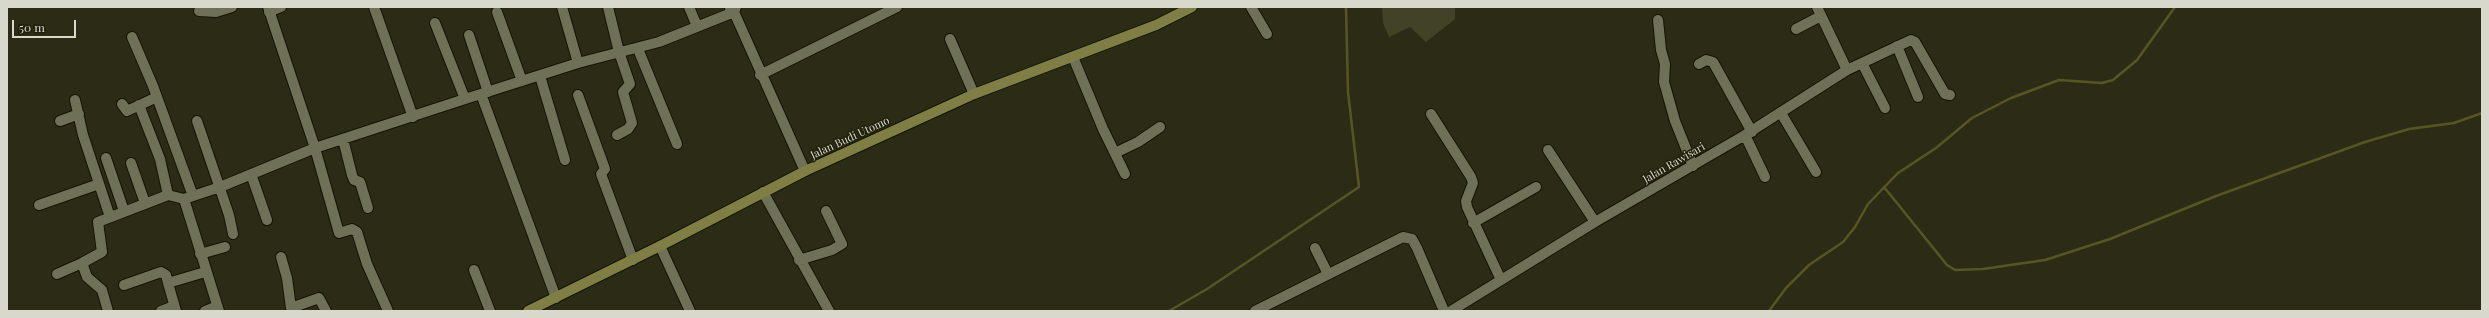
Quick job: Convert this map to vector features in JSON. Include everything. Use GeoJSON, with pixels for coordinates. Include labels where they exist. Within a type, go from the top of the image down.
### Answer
{"type":"FeatureCollection","features":[{"type":"Feature","properties":{"kind":"street"},"geometry":{"type":"LineString","coordinates":[[199,10],[216,12],[232,7]]}},
{"type":"Feature","properties":{"kind":"street"},"geometry":{"type":"LineString","coordinates":[[281,7],[269,9],[315,148],[339,233],[352,229],[357,232],[368,264],[388,311]]}},
{"type":"Feature","properties":{"kind":"street"},"geometry":{"type":"LineString","coordinates":[[374,7],[413,117]]}},
{"type":"Feature","properties":{"kind":"street"},"geometry":{"type":"LineString","coordinates":[[562,7],[578,63]]}},
{"type":"Feature","properties":{"kind":"street"},"geometry":{"type":"LineString","coordinates":[[608,7],[619,52],[630,84],[623,92],[632,123],[628,129],[617,135]]}},
{"type":"Feature","properties":{"kind":"street"},"geometry":{"type":"LineString","coordinates":[[689,7],[697,26]]}},
{"type":"Feature","properties":{"kind":"street"},"geometry":{"type":"LineString","coordinates":[[760,75],[883,10],[897,7]]}},
{"type":"Feature","properties":{"kind":"street","name":"Jalan Budi Utomo"},"geometry":{"type":"LineString","coordinates":[[528,311],[633,260],[805,171],[974,94],[1156,24],[1192,7]]}},
{"type":"Feature","properties":{"kind":"street"},"geometry":{"type":"LineString","coordinates":[[1251,7],[1267,34]]}},
{"type":"Feature","properties":{"kind":"street"},"geometry":{"type":"LineString","coordinates":[[57,274],[102,252],[98,222],[124,211],[168,195],[188,197],[220,187],[315,148],[578,63],[619,52],[638,49],[697,26],[733,9],[760,75],[805,171]]}},
{"type":"Feature","properties":{"kind":"street"},"geometry":{"type":"LineString","coordinates":[[496,12],[522,81]]}},
{"type":"Feature","properties":{"kind":"street"},"geometry":{"type":"LineString","coordinates":[[1796,29],[1819,12],[1847,70]]}},
{"type":"Feature","properties":{"kind":"street"},"geometry":{"type":"LineString","coordinates":[[1658,20],[1661,50],[1665,64],[1664,82],[1675,121],[1693,166]]}},
{"type":"Feature","properties":{"kind":"street"},"geometry":{"type":"LineString","coordinates":[[435,23],[453,65],[464,99]]}},
{"type":"Feature","properties":{"kind":"street"},"geometry":{"type":"LineString","coordinates":[[470,35],[484,93],[556,298]]}},
{"type":"Feature","properties":{"kind":"street"},"geometry":{"type":"LineString","coordinates":[[132,37],[157,97],[188,197],[205,272],[218,309],[205,311]]}},
{"type":"Feature","properties":{"kind":"street"},"geometry":{"type":"LineString","coordinates":[[950,39],[974,94]]}},
{"type":"Feature","properties":{"kind":"street","name":"Jalan Rawisari"},"geometry":{"type":"LineString","coordinates":[[1451,311],[1595,222],[1748,134],[1847,70],[1897,46],[1911,40],[1914,42],[1945,94],[1950,95]]}},
{"type":"Feature","properties":{"kind":"street"},"geometry":{"type":"LineString","coordinates":[[1897,46],[1918,97]]}},
{"type":"Feature","properties":{"kind":"street"},"geometry":{"type":"LineString","coordinates":[[638,49],[677,144]]}},
{"type":"Feature","properties":{"kind":"street"},"geometry":{"type":"LineString","coordinates":[[1073,57],[1125,174]]}},
{"type":"Feature","properties":{"kind":"street"},"geometry":{"type":"LineString","coordinates":[[1699,64],[1706,60],[1713,62],[1748,134],[1765,177]]}},
{"type":"Feature","properties":{"kind":"street"},"geometry":{"type":"LineString","coordinates":[[1862,63],[1885,108]]}},
{"type":"Feature","properties":{"kind":"street"},"geometry":{"type":"LineString","coordinates":[[540,76],[565,160]]}},
{"type":"Feature","properties":{"kind":"street"},"geometry":{"type":"LineString","coordinates":[[578,95],[605,169],[601,174],[633,260]]}},
{"type":"Feature","properties":{"kind":"street"},"geometry":{"type":"LineString","coordinates":[[122,104],[127,111],[157,97]]}},
{"type":"Feature","properties":{"kind":"street"},"geometry":{"type":"LineString","coordinates":[[75,100],[110,217]]}},
{"type":"Feature","properties":{"kind":"street"},"geometry":{"type":"LineString","coordinates":[[139,105],[160,159],[168,195]]}},
{"type":"Feature","properties":{"kind":"street"},"geometry":{"type":"LineString","coordinates":[[1781,112],[1816,172]]}},
{"type":"Feature","properties":{"kind":"street"},"geometry":{"type":"LineString","coordinates":[[60,121],[79,114]]}},
{"type":"Feature","properties":{"kind":"street"},"geometry":{"type":"LineString","coordinates":[[1431,114],[1471,177],[1472,183],[1466,202],[1473,223],[1501,280]]}},
{"type":"Feature","properties":{"kind":"street"},"geometry":{"type":"LineString","coordinates":[[197,121],[220,187],[233,234]]}},
{"type":"Feature","properties":{"kind":"street"},"geometry":{"type":"LineString","coordinates":[[1115,153],[1138,142],[1160,127]]}},
{"type":"Feature","properties":{"kind":"street"},"geometry":{"type":"LineString","coordinates":[[343,139],[352,175],[354,180],[360,182],[368,208]]}},
{"type":"Feature","properties":{"kind":"street"},"geometry":{"type":"LineString","coordinates":[[1548,150],[1595,222]]}},
{"type":"Feature","properties":{"kind":"street"},"geometry":{"type":"LineString","coordinates":[[106,158],[124,211]]}},
{"type":"Feature","properties":{"kind":"street"},"geometry":{"type":"LineString","coordinates":[[131,163],[145,203]]}},
{"type":"Feature","properties":{"kind":"street"},"geometry":{"type":"LineString","coordinates":[[250,174],[267,220]]}},
{"type":"Feature","properties":{"kind":"street"},"geometry":{"type":"LineString","coordinates":[[39,205],[99,184]]}},
{"type":"Feature","properties":{"kind":"street"},"geometry":{"type":"LineString","coordinates":[[1473,223],[1536,187]]}},
{"type":"Feature","properties":{"kind":"street"},"geometry":{"type":"LineString","coordinates":[[763,192],[828,311]]}},
{"type":"Feature","properties":{"kind":"street"},"geometry":{"type":"LineString","coordinates":[[799,260],[832,250],[842,244],[826,211]]}},
{"type":"Feature","properties":{"kind":"street"},"geometry":{"type":"LineString","coordinates":[[1254,311],[1403,238],[1408,238],[1417,248],[1444,311]]}},
{"type":"Feature","properties":{"kind":"street"},"geometry":{"type":"LineString","coordinates":[[660,246],[690,311]]}},
{"type":"Feature","properties":{"kind":"street"},"geometry":{"type":"LineString","coordinates":[[200,254],[225,247]]}},
{"type":"Feature","properties":{"kind":"street"},"geometry":{"type":"LineString","coordinates":[[1315,248],[1328,274]]}},
{"type":"Feature","properties":{"kind":"street"},"geometry":{"type":"LineString","coordinates":[[281,257],[287,278],[291,308],[319,298],[326,311]]}},
{"type":"Feature","properties":{"kind":"street"},"geometry":{"type":"LineString","coordinates":[[82,263],[87,276],[102,290],[108,311]]}},
{"type":"Feature","properties":{"kind":"street"},"geometry":{"type":"LineString","coordinates":[[474,270],[490,311]]}},
{"type":"Feature","properties":{"kind":"street"},"geometry":{"type":"LineString","coordinates":[[124,284],[161,272],[166,275],[175,309],[161,311]]}},
{"type":"Feature","properties":{"kind":"street"},"geometry":{"type":"LineString","coordinates":[[168,283],[205,272]]}},
{"type":"Feature","properties":{"kind":"shaded area"},"geometry":{"type":"Polygon","coordinates":[[[1382,7],[1455,7],[1455,19],[1426,42],[1410,27],[1389,37],[1383,23],[1382,7]]]}},
{"type":"Feature","properties":{"kind":"waterway"},"geometry":{"type":"LineString","coordinates":[[1169,311],[1207,289],[1359,187],[1348,92],[1346,7]]}},
{"type":"Feature","properties":{"kind":"waterway"},"geometry":{"type":"LineString","coordinates":[[1769,311],[1786,288],[1809,265],[1843,242],[1855,227],[1868,204],[1898,173],[1936,148],[1972,118],[2011,98],[2059,80],[2102,83],[2113,80],[2137,60],[2175,7]]}},
{"type":"Feature","properties":{"kind":"waterway"},"geometry":{"type":"LineString","coordinates":[[1884,187],[1947,265],[1955,270],[1983,269],[2045,260],[2110,239],[2216,196],[2365,142],[2409,129],[2454,123],[2482,113]]}}]}
